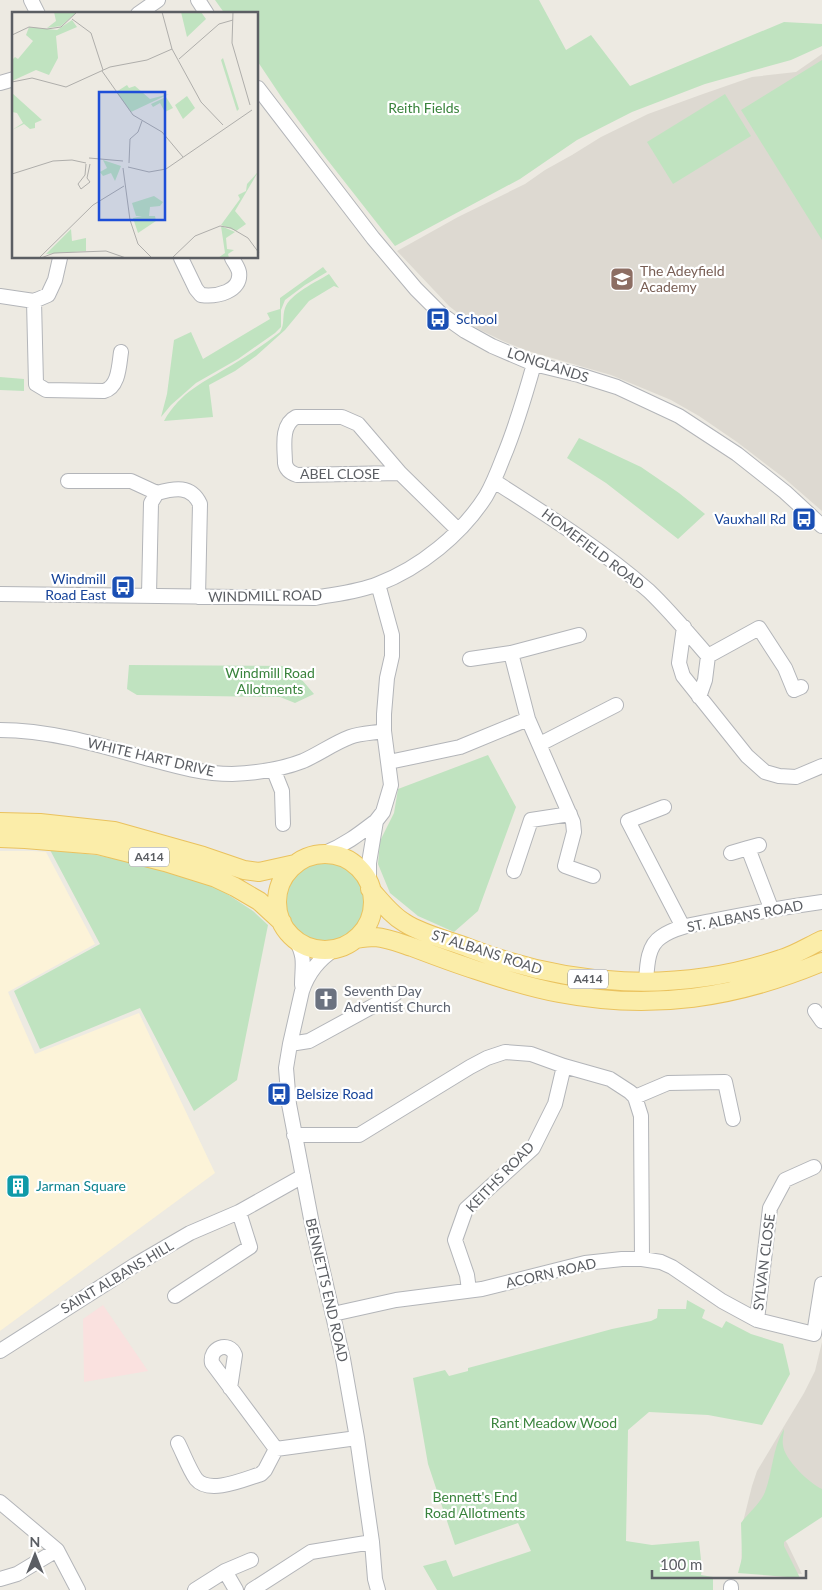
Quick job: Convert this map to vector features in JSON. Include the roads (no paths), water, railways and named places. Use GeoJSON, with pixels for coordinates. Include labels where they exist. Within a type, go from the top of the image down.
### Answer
{"type":"FeatureCollection","features":[{"type":"Feature","properties":{"kind":"main road","name":"A414"},"geometry":{"type":"LineString","coordinates":[[0,813],[44,817],[114,831],[203,856],[244,870],[258,872],[295,864]]}},
{"type":"Feature","properties":{"kind":"main road","name":"A414"},"geometry":{"type":"LineString","coordinates":[[0,822],[40,823],[114,831]]}},
{"type":"Feature","properties":{"kind":"main road","name":"A414"},"geometry":{"type":"LineString","coordinates":[[0,838],[98,845],[165,862],[216,878],[235,887],[258,901],[282,922]]}},
{"type":"Feature","properties":{"kind":"main road"},"geometry":{"type":"LineString","coordinates":[[325,853],[337,855],[355,865],[363,873],[373,897],[372,913],[367,925],[356,939],[335,949],[314,948],[296,940],[282,922],[277,901],[285,875],[295,864],[306,858],[325,853]]}},
{"type":"Feature","properties":{"kind":"main road","name":"ST ALBANS ROAD"},"geometry":{"type":"LineString","coordinates":[[369,887],[394,915],[418,930],[487,955],[536,970],[590,980],[646,983],[701,978],[744,970],[783,959],[822,940]]}},
{"type":"Feature","properties":{"kind":"main road","name":"ST ALBANS ROAD"},"geometry":{"type":"LineString","coordinates":[[356,939],[373,937],[392,940],[474,970],[531,987],[560,994],[616,1000],[656,1000],[709,996],[748,988],[788,976],[822,962]]}},
{"type":"Feature","properties":{"kind":"street"},"geometry":{"type":"LineString","coordinates":[[30,0],[37,12]]}},
{"type":"Feature","properties":{"kind":"street"},"geometry":{"type":"LineString","coordinates":[[141,12],[158,0]]}},
{"type":"Feature","properties":{"kind":"street"},"geometry":{"type":"LineString","coordinates":[[198,0],[206,12]]}},
{"type":"Feature","properties":{"kind":"street","name":"LONGLANDS"},"geometry":{"type":"LineString","coordinates":[[260,98],[283,120],[374,238],[428,302],[441,314],[465,331],[492,346],[534,364],[617,387],[679,416],[737,454],[785,492],[822,526]]}},
{"type":"Feature","properties":{"kind":"street"},"geometry":{"type":"LineString","coordinates":[[0,296],[34,301],[48,295],[55,280],[60,259]]}},
{"type":"Feature","properties":{"kind":"street"},"geometry":{"type":"LineString","coordinates":[[181,259],[196,289],[201,295],[212,297],[229,291],[237,285],[239,270],[233,259]]}},
{"type":"Feature","properties":{"kind":"street"},"geometry":{"type":"LineString","coordinates":[[34,301],[36,384],[46,390],[108,390],[118,376],[121,352]]}},
{"type":"Feature","properties":{"kind":"street","name":"WINDMILL ROAD"},"geometry":{"type":"LineString","coordinates":[[0,594],[315,598],[363,589],[378,584],[424,559],[447,541],[469,519],[494,481],[518,421],[534,364]]}},
{"type":"Feature","properties":{"kind":"street","name":"ABEL CLOSE"},"geometry":{"type":"LineString","coordinates":[[400,473],[296,475],[285,464],[285,431],[287,424],[290,420],[296,418],[342,417],[350,419],[358,424],[400,473],[458,530]]}},
{"type":"Feature","properties":{"kind":"street"},"geometry":{"type":"LineString","coordinates":[[68,481],[131,481],[157,493],[151,503],[149,595]]}},
{"type":"Feature","properties":{"kind":"street","name":"HOMEFIELD ROAD"},"geometry":{"type":"LineString","coordinates":[[494,481],[546,514],[614,562],[650,593],[684,627],[708,656]]}},
{"type":"Feature","properties":{"kind":"street","name":"WINDMILL ROAD"},"geometry":{"type":"LineString","coordinates":[[157,493],[170,490],[184,490],[195,495],[200,504],[198,597]]}},
{"type":"Feature","properties":{"kind":"street"},"geometry":{"type":"LineString","coordinates":[[325,853],[350,841],[376,821],[383,812],[391,784],[384,731],[384,714],[392,656],[392,635],[378,584]]}},
{"type":"Feature","properties":{"kind":"street"},"geometry":{"type":"LineString","coordinates":[[684,627],[679,663],[683,676],[747,756],[765,772],[779,776],[796,777],[822,766]]}},
{"type":"Feature","properties":{"kind":"street"},"geometry":{"type":"LineString","coordinates":[[699,697],[705,680],[708,656],[759,628],[785,668],[794,690],[801,687]]}},
{"type":"Feature","properties":{"kind":"street"},"geometry":{"type":"LineString","coordinates":[[470,659],[511,653],[579,635]]}},
{"type":"Feature","properties":{"kind":"street"},"geometry":{"type":"LineString","coordinates":[[511,653],[528,719],[573,822],[574,832],[565,866],[593,876]]}},
{"type":"Feature","properties":{"kind":"street"},"geometry":{"type":"LineString","coordinates":[[540,744],[616,705]]}},
{"type":"Feature","properties":{"kind":"street"},"geometry":{"type":"LineString","coordinates":[[389,762],[460,747],[528,719]]}},
{"type":"Feature","properties":{"kind":"street","name":"WHITE HART DRIVE"},"geometry":{"type":"LineString","coordinates":[[0,730],[52,735],[105,746],[186,768],[232,774],[274,771],[303,761],[352,736],[384,731]]}},
{"type":"Feature","properties":{"kind":"street"},"geometry":{"type":"LineString","coordinates":[[274,771],[282,791],[282,824]]}},
{"type":"Feature","properties":{"kind":"street"},"geometry":{"type":"LineString","coordinates":[[664,807],[628,821],[682,927]]}},
{"type":"Feature","properties":{"kind":"street"},"geometry":{"type":"LineString","coordinates":[[514,871],[531,820],[570,814]]}},
{"type":"Feature","properties":{"kind":"street"},"geometry":{"type":"LineString","coordinates":[[369,887],[368,863],[376,821]]}},
{"type":"Feature","properties":{"kind":"street"},"geometry":{"type":"LineString","coordinates":[[731,853],[753,847],[771,908]]}},
{"type":"Feature","properties":{"kind":"street","name":"ST. ALBANS ROAD"},"geometry":{"type":"LineString","coordinates":[[646,983],[648,961],[652,947],[660,937],[682,927],[771,908],[822,902]]}},
{"type":"Feature","properties":{"kind":"street","name":"BENNETTS END ROAD"},"geometry":{"type":"LineString","coordinates":[[296,940],[302,951],[302,991]]}},
{"type":"Feature","properties":{"kind":"street","name":"BENNETTS END ROAD"},"geometry":{"type":"LineString","coordinates":[[335,949],[315,966],[305,982],[286,1068],[294,1135],[343,1360],[357,1438],[378,1590]]}},
{"type":"Feature","properties":{"kind":"street"},"geometry":{"type":"LineString","coordinates":[[290,1044],[308,1041],[395,994]]}},
{"type":"Feature","properties":{"kind":"street"},"geometry":{"type":"LineString","coordinates":[[294,1135],[359,1135],[470,1066],[505,1052],[531,1054],[610,1079],[635,1097],[641,1116],[642,1259]]}},
{"type":"Feature","properties":{"kind":"street","name":"KEITHS ROAD"},"geometry":{"type":"LineString","coordinates":[[469,1290],[467,1275],[455,1240],[466,1209],[532,1148],[555,1104],[564,1066]]}},
{"type":"Feature","properties":{"kind":"street"},"geometry":{"type":"LineString","coordinates":[[635,1097],[668,1084],[725,1082],[733,1119]]}},
{"type":"Feature","properties":{"kind":"street","name":"SYLVAN CLOSE"},"geometry":{"type":"LineString","coordinates":[[757,1320],[770,1208],[785,1180],[814,1167]]}},
{"type":"Feature","properties":{"kind":"street","name":"SAINT ALBANS HILL"},"geometry":{"type":"LineString","coordinates":[[0,1351],[190,1233],[239,1212],[303,1176]]}},
{"type":"Feature","properties":{"kind":"street"},"geometry":{"type":"LineString","coordinates":[[175,1296],[250,1247],[239,1212]]}},
{"type":"Feature","properties":{"kind":"street","name":"ACORN ROAD"},"geometry":{"type":"LineString","coordinates":[[333,1314],[396,1300],[482,1289],[585,1263],[642,1259],[661,1262],[672,1267],[722,1301],[757,1320],[814,1334],[822,1284]]}},
{"type":"Feature","properties":{"kind":"street"},"geometry":{"type":"LineString","coordinates":[[230,1388],[276,1449]]}},
{"type":"Feature","properties":{"kind":"street"},"geometry":{"type":"LineString","coordinates":[[276,1449],[357,1438]]}},
{"type":"Feature","properties":{"kind":"street"},"geometry":{"type":"LineString","coordinates":[[178,1443],[197,1480],[214,1486],[223,1486],[261,1474],[276,1449]]}},
{"type":"Feature","properties":{"kind":"street"},"geometry":{"type":"LineString","coordinates":[[0,1502],[57,1550],[78,1590]]}},
{"type":"Feature","properties":{"kind":"street"},"geometry":{"type":"LineString","coordinates":[[252,1590],[311,1552],[372,1542]]}},
{"type":"Feature","properties":{"kind":"street"},"geometry":{"type":"LineString","coordinates":[[0,1579],[17,1574],[57,1550]]}},
{"type":"Feature","properties":{"kind":"street"},"geometry":{"type":"LineString","coordinates":[[195,1590],[225,1571],[251,1560]]}},
{"type":"Feature","properties":{"kind":"street"},"geometry":{"type":"LineString","coordinates":[[225,1571],[236,1590]]}},
{"type":"Feature","properties":{"kind":"place","name":"The Adeyfield Academy"},"geometry":{"type":"Point","coordinates":[622,279]}},
{"type":"Feature","properties":{"kind":"place","name":"School"},"geometry":{"type":"Point","coordinates":[438,319]}},
{"type":"Feature","properties":{"kind":"place","name":"Vauxhall Rd"},"geometry":{"type":"Point","coordinates":[804,519]}},
{"type":"Feature","properties":{"kind":"place","name":"Windmill Road East"},"geometry":{"type":"Point","coordinates":[123,587]}},
{"type":"Feature","properties":{"kind":"place","name":"Seventh Day Adventist Church"},"geometry":{"type":"Point","coordinates":[326,999]}},
{"type":"Feature","properties":{"kind":"place","name":"Belsize Road"},"geometry":{"type":"Point","coordinates":[279,1094]}},
{"type":"Feature","properties":{"kind":"place","name":"Jarman Square"},"geometry":{"type":"Point","coordinates":[18,1186]}},
{"type":"Feature","properties":{"kind":"park label","name":"Reith Fields"},"geometry":{"type":"Point","coordinates":[424,108]}},
{"type":"Feature","properties":{"kind":"park label","name":"Windmill Road Allotments"},"geometry":{"type":"Point","coordinates":[270,682]}},
{"type":"Feature","properties":{"kind":"park label","name":"Rant Meadow Wood"},"geometry":{"type":"Point","coordinates":[554,1423]}},
{"type":"Feature","properties":{"kind":"park label","name":"Bennett's End Road Allotments"},"geometry":{"type":"Point","coordinates":[475,1505]}}]}
